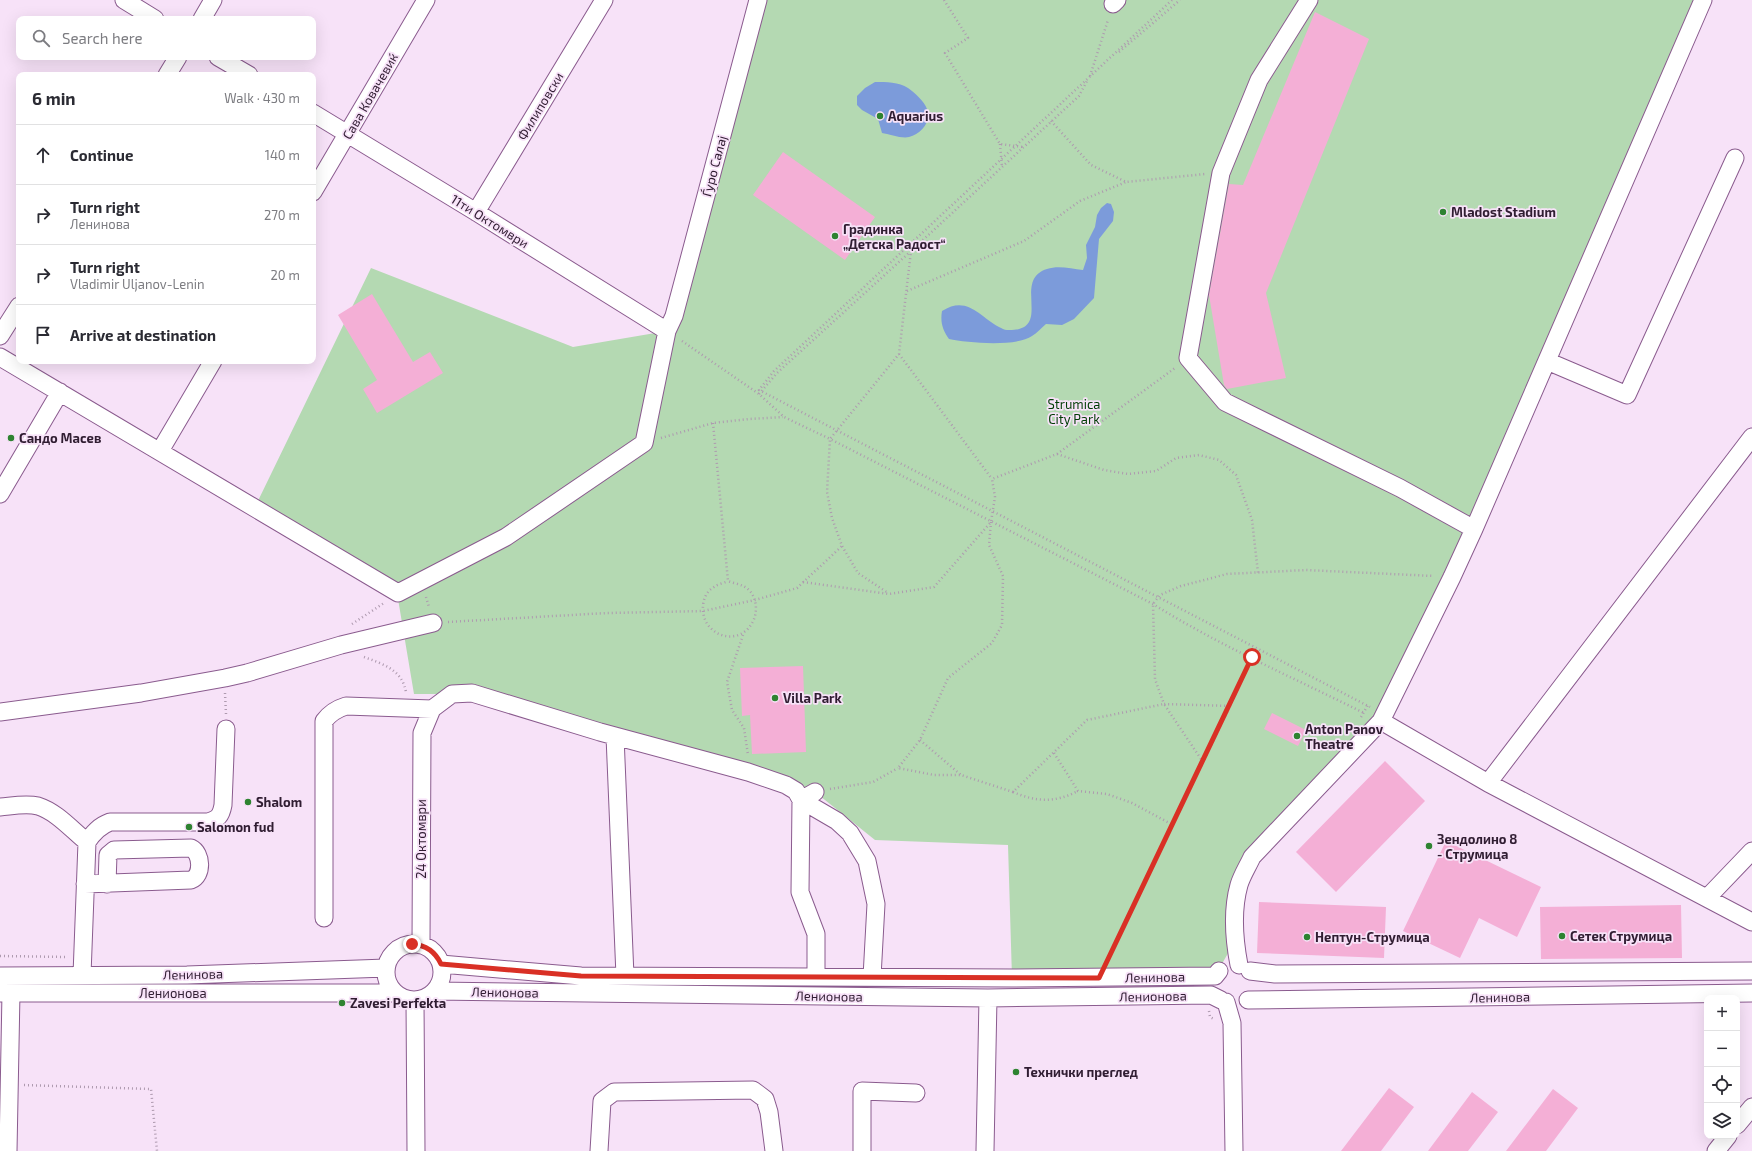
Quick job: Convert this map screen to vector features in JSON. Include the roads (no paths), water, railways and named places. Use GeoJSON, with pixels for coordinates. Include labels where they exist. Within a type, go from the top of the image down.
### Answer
{"type":"FeatureCollection","features":[{"type":"Feature","properties":{"kind":"street"},"geometry":{"type":"LineString","coordinates":[[124,0],[150,16]]}},
{"type":"Feature","properties":{"kind":"street"},"geometry":{"type":"LineString","coordinates":[[204,16],[213,0]]}},
{"type":"Feature","properties":{"kind":"street","name":"Сава Ковачевиќ"},"geometry":{"type":"LineString","coordinates":[[316,187],[426,0]]}},
{"type":"Feature","properties":{"kind":"street","name":"Филиповски"},"geometry":{"type":"LineString","coordinates":[[476,212],[604,0]]}},
{"type":"Feature","properties":{"kind":"street","name":"Ѓуро Салај"},"geometry":{"type":"LineString","coordinates":[[160,451],[398,593],[506,537],[644,443],[667,331],[674,316],[758,0]]}},
{"type":"Feature","properties":{"kind":"street"},"geometry":{"type":"LineString","coordinates":[[1309,0],[1259,80],[1221,173],[1188,358],[1225,402],[1400,488],[1474,529]]}},
{"type":"Feature","properties":{"kind":"street"},"geometry":{"type":"LineString","coordinates":[[1233,968],[1235,941],[1234,910],[1239,884],[1252,856],[1381,721],[1474,529],[1703,0]]}},
{"type":"Feature","properties":{"kind":"street"},"geometry":{"type":"LineString","coordinates":[[169,72],[176,60]]}},
{"type":"Feature","properties":{"kind":"street"},"geometry":{"type":"LineString","coordinates":[[223,60],[244,72]]}},
{"type":"Feature","properties":{"kind":"street","name":"11ти Октомври"},"geometry":{"type":"LineString","coordinates":[[316,115],[667,331]]}},
{"type":"Feature","properties":{"kind":"street"},"geometry":{"type":"LineString","coordinates":[[1546,361],[1627,395],[1735,158]]}},
{"type":"Feature","properties":{"kind":"street"},"geometry":{"type":"LineString","coordinates":[[0,336],[16,311]]}},
{"type":"Feature","properties":{"kind":"street"},"geometry":{"type":"LineString","coordinates":[[0,357],[160,451],[211,364]]}},
{"type":"Feature","properties":{"kind":"street"},"geometry":{"type":"LineString","coordinates":[[0,494],[60,392]]}},
{"type":"Feature","properties":{"kind":"street"},"geometry":{"type":"LineString","coordinates":[[1488,783],[1752,438]]}},
{"type":"Feature","properties":{"kind":"street"},"geometry":{"type":"LineString","coordinates":[[0,712],[141,693],[225,678],[247,673],[341,645],[433,623]]}},
{"type":"Feature","properties":{"kind":"street"},"geometry":{"type":"LineString","coordinates":[[324,918],[324,721],[338,708],[346,706],[432,709],[452,694],[472,693],[615,736],[748,772],[786,785],[808,796],[850,833],[867,862],[876,904],[872,977]]}},
{"type":"Feature","properties":{"kind":"street","name":"24 Октомври"},"geometry":{"type":"LineString","coordinates":[[421,945],[422,733],[432,709]]}},
{"type":"Feature","properties":{"kind":"street"},"geometry":{"type":"LineString","coordinates":[[1381,721],[1488,783],[1752,922]]}},
{"type":"Feature","properties":{"kind":"street"},"geometry":{"type":"LineString","coordinates":[[82,975],[87,842],[92,833],[103,824],[110,822],[208,822],[222,815],[226,729]]}},
{"type":"Feature","properties":{"kind":"street"},"geometry":{"type":"LineString","coordinates":[[615,736],[625,976]]}},
{"type":"Feature","properties":{"kind":"street"},"geometry":{"type":"LineString","coordinates":[[808,796],[800,892],[816,934],[816,976]]}},
{"type":"Feature","properties":{"kind":"street"},"geometry":{"type":"LineString","coordinates":[[0,807],[27,805],[38,806],[58,818],[87,842]]}},
{"type":"Feature","properties":{"kind":"street"},"geometry":{"type":"LineString","coordinates":[[85,884],[107,884],[194,879],[199,874],[199,855],[191,848],[114,850],[108,855],[107,884]]}},
{"type":"Feature","properties":{"kind":"street"},"geometry":{"type":"LineString","coordinates":[[1707,898],[1752,850]]}},
{"type":"Feature","properties":{"kind":"street"},"geometry":{"type":"LineString","coordinates":[[412,944],[421,945],[430,949],[437,956],[441,964],[442,974],[440,983],[435,991],[428,997],[415,1000],[402,998],[394,993],[386,977],[386,968],[392,955],[402,947],[412,944]]}},
{"type":"Feature","properties":{"kind":"street","name":"Ленинова"},"geometry":{"type":"LineString","coordinates":[[441,964],[581,976],[1099,978],[1215,976],[1233,968],[1283,974],[1752,971]]}},
{"type":"Feature","properties":{"kind":"street","name":"Ленинова"},"geometry":{"type":"LineString","coordinates":[[0,976],[187,975],[386,968]]}},
{"type":"Feature","properties":{"kind":"street"},"geometry":{"type":"LineString","coordinates":[[1233,968],[1253,977],[1254,988],[1234,1001]]}},
{"type":"Feature","properties":{"kind":"street"},"geometry":{"type":"LineString","coordinates":[[1233,968],[1215,980],[1214,986],[1216,993],[1234,1001]]}},
{"type":"Feature","properties":{"kind":"street","name":"Ленионова"},"geometry":{"type":"LineString","coordinates":[[435,991],[988,998],[1211,995],[1234,1001]]}},
{"type":"Feature","properties":{"kind":"street"},"geometry":{"type":"LineString","coordinates":[[5,993],[8,1085],[8,1151]]}},
{"type":"Feature","properties":{"kind":"street","name":"Ленионова"},"geometry":{"type":"LineString","coordinates":[[5,993],[394,993]]}},
{"type":"Feature","properties":{"kind":"street","name":"Ленинова"},"geometry":{"type":"LineString","coordinates":[[1234,1001],[1752,993]]}},
{"type":"Feature","properties":{"kind":"street"},"geometry":{"type":"LineString","coordinates":[[985,1151],[988,998]]}},
{"type":"Feature","properties":{"kind":"street"},"geometry":{"type":"LineString","coordinates":[[415,1000],[416,1151]]}},
{"type":"Feature","properties":{"kind":"street"},"geometry":{"type":"LineString","coordinates":[[1234,1001],[1232,1023],[1234,1151]]}},
{"type":"Feature","properties":{"kind":"street"},"geometry":{"type":"LineString","coordinates":[[599,1151],[602,1101],[614,1092],[753,1090],[765,1099],[769,1112],[774,1151]]}},
{"type":"Feature","properties":{"kind":"street"},"geometry":{"type":"LineString","coordinates":[[862,1151],[862,1092],[916,1093]]}},
{"type":"Feature","properties":{"kind":"street"},"geometry":{"type":"LineString","coordinates":[[1740,1121],[1752,1107]]}},
{"type":"Feature","properties":{"kind":"street"},"geometry":{"type":"LineString","coordinates":[[1716,1151],[1726,1139]]}},
{"type":"Feature","properties":{"kind":"water"},"geometry":{"type":"Polygon","coordinates":[[[875,82],[897,83],[908,88],[919,97],[926,106],[928,118],[927,122],[918,133],[909,137],[899,137],[882,133],[878,119],[862,110],[857,105],[857,96],[865,88],[875,82]]]}},
{"type":"Feature","properties":{"kind":"water"},"geometry":{"type":"Polygon","coordinates":[[[1107,203],[1111,204],[1114,212],[1113,221],[1099,239],[1094,298],[1074,319],[1062,325],[1046,324],[1032,336],[1015,342],[979,343],[949,339],[942,326],[942,311],[959,305],[972,309],[1006,330],[1021,328],[1028,323],[1031,314],[1032,283],[1037,275],[1047,269],[1056,267],[1083,270],[1087,258],[1086,245],[1095,227],[1097,215],[1101,208],[1107,203]]]}},
{"type":"Feature","properties":{"kind":"place","name":"Aquarius"},"geometry":{"type":"Point","coordinates":[880,116]}},
{"type":"Feature","properties":{"kind":"place","name":"Mladost Stadium"},"geometry":{"type":"Point","coordinates":[1443,212]}},
{"type":"Feature","properties":{"kind":"place","name":"Градинка „Детска Радост“"},"geometry":{"type":"Point","coordinates":[835,236]}},
{"type":"Feature","properties":{"kind":"place","name":"Сандо Масев"},"geometry":{"type":"Point","coordinates":[11,438]}},
{"type":"Feature","properties":{"kind":"place","name":"Villa Park"},"geometry":{"type":"Point","coordinates":[775,698]}},
{"type":"Feature","properties":{"kind":"place","name":"Anton Panov Theatre"},"geometry":{"type":"Point","coordinates":[1297,736]}},
{"type":"Feature","properties":{"kind":"place","name":"Shalom"},"geometry":{"type":"Point","coordinates":[248,802]}},
{"type":"Feature","properties":{"kind":"place","name":"Salomon fud"},"geometry":{"type":"Point","coordinates":[189,827]}},
{"type":"Feature","properties":{"kind":"place","name":"Зендолино 8 - Струмица"},"geometry":{"type":"Point","coordinates":[1429,846]}},
{"type":"Feature","properties":{"kind":"place","name":"Сетек Струмица"},"geometry":{"type":"Point","coordinates":[1562,936]}},
{"type":"Feature","properties":{"kind":"place","name":"Нептун-Струмица"},"geometry":{"type":"Point","coordinates":[1307,937]}},
{"type":"Feature","properties":{"kind":"place","name":"Zavesi Perfekta"},"geometry":{"type":"Point","coordinates":[342,1003]}},
{"type":"Feature","properties":{"kind":"place","name":"Технички преглед"},"geometry":{"type":"Point","coordinates":[1016,1072]}},
{"type":"Feature","properties":{"kind":"park label","name":"Strumica City Park"},"geometry":{"type":"Point","coordinates":[1074,412]}}]}
